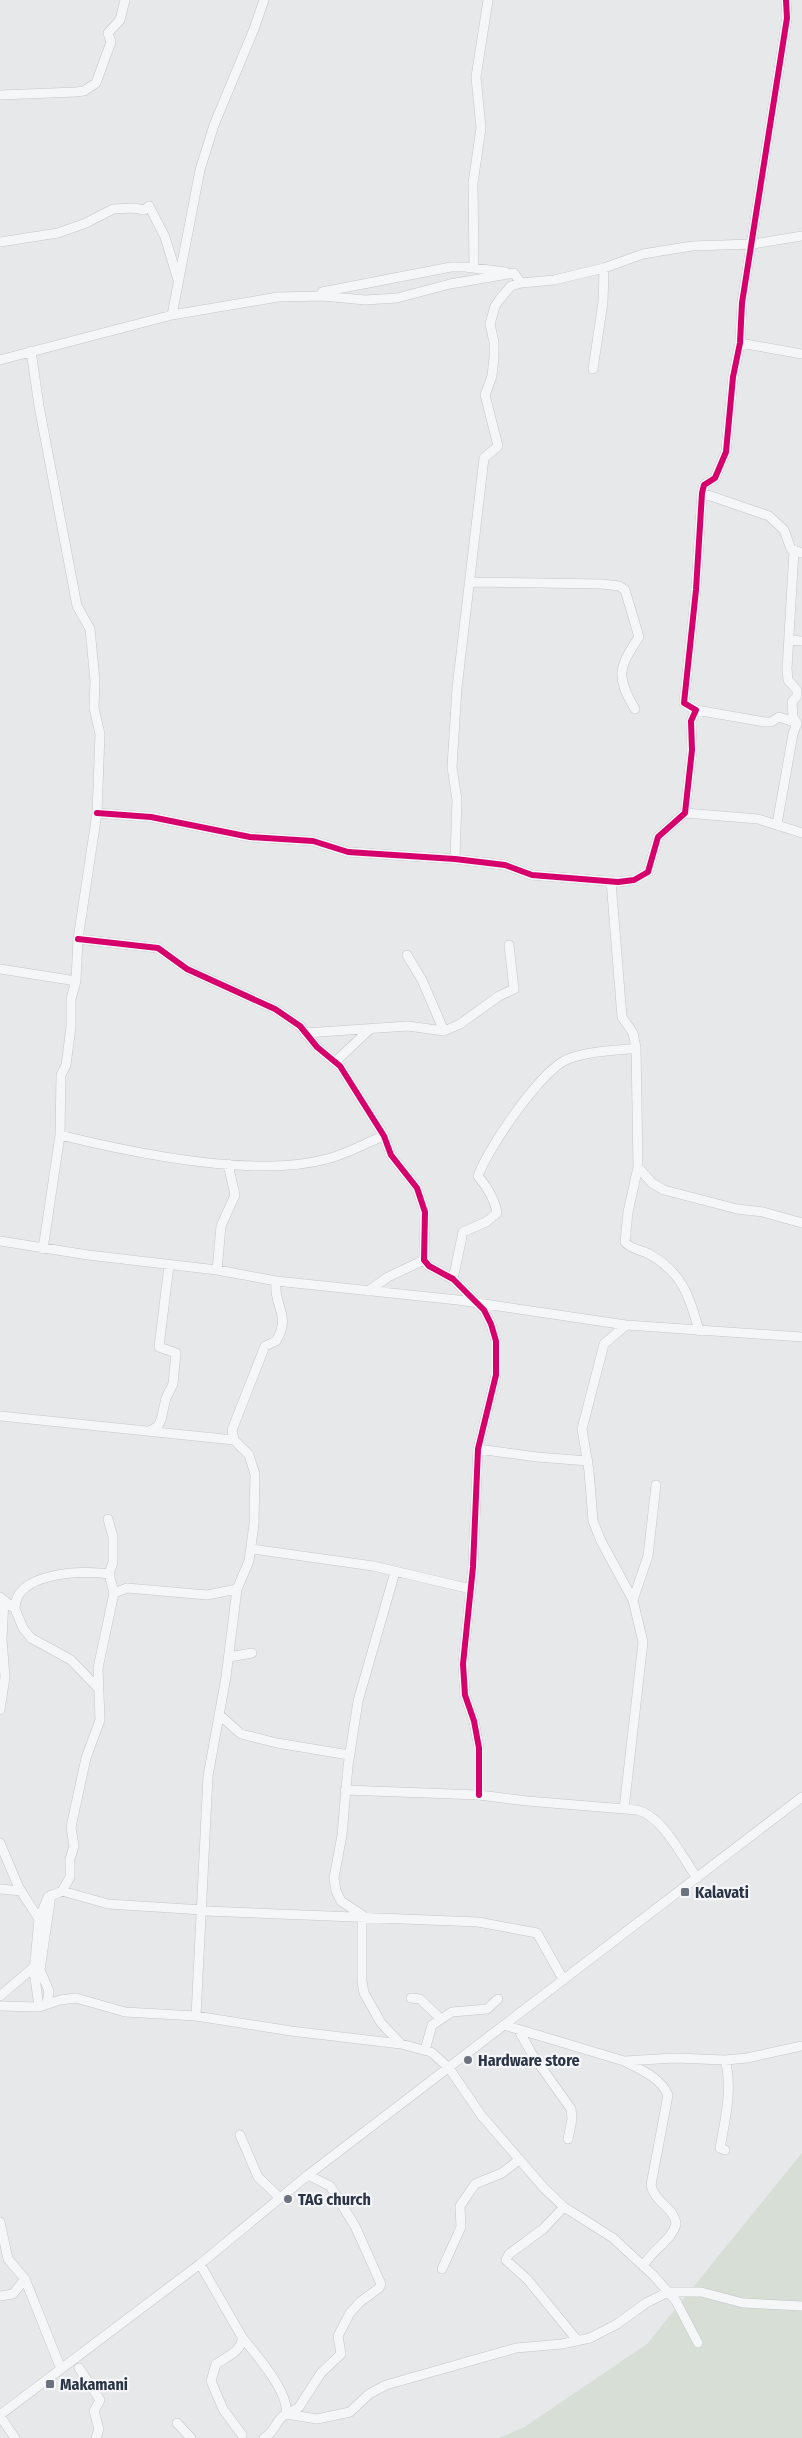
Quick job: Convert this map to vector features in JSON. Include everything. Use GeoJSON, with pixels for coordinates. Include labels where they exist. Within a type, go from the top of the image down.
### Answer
{"type":"FeatureCollection","features":[{"type":"Feature","properties":{"kind":"street"},"geometry":{"type":"LineString","coordinates":[[0,95],[76,92],[84,91],[96,83],[111,42],[108,33],[120,20],[125,0]]}},
{"type":"Feature","properties":{"kind":"street"},"geometry":{"type":"LineString","coordinates":[[172,315],[200,170],[214,125],[254,29],[263,0]]}},
{"type":"Feature","properties":{"kind":"street"},"geometry":{"type":"LineString","coordinates":[[474,268],[473,183],[481,128],[476,77],[488,0]]}},
{"type":"Feature","properties":{"kind":"street"},"geometry":{"type":"LineString","coordinates":[[786,0],[788,18],[742,303],[740,342],[733,378],[726,452],[715,478],[704,485],[702,493],[696,590],[684,703],[696,710],[765,722],[771,722],[778,718],[797,723]]}},
{"type":"Feature","properties":{"kind":"street"},"geometry":{"type":"LineString","coordinates":[[0,242],[58,233],[86,223],[113,209],[134,208],[144,210],[150,206],[165,237],[178,282]]}},
{"type":"Feature","properties":{"kind":"street"},"geometry":{"type":"LineString","coordinates":[[455,859],[457,800],[452,767],[457,688],[484,458],[498,446],[485,395],[492,376],[494,342],[490,324],[495,306],[511,286],[521,283],[554,280],[604,268],[643,254],[692,246],[753,244],[802,236]]}},
{"type":"Feature","properties":{"kind":"street"},"geometry":{"type":"LineString","coordinates":[[306,296],[451,267],[514,273],[521,283]]}},
{"type":"Feature","properties":{"kind":"street"},"geometry":{"type":"LineString","coordinates":[[593,370],[603,302],[604,268]]}},
{"type":"Feature","properties":{"kind":"street"},"geometry":{"type":"LineString","coordinates":[[0,361],[31,351],[172,315],[278,297],[306,296],[365,300],[397,298],[459,282],[514,273]]}},
{"type":"Feature","properties":{"kind":"street"},"geometry":{"type":"LineString","coordinates":[[740,342],[802,354]]}},
{"type":"Feature","properties":{"kind":"street"},"geometry":{"type":"LineString","coordinates":[[31,351],[39,406],[77,606],[90,629],[95,681],[94,708],[100,734],[97,813],[78,939],[76,982],[71,999],[71,1027],[66,1065],[62,1075],[60,1135],[43,1249]]}},
{"type":"Feature","properties":{"kind":"street"},"geometry":{"type":"LineString","coordinates":[[702,493],[769,516],[784,530],[798,552],[787,674],[788,680],[797,690],[799,697],[792,702],[793,717],[797,723]]}},
{"type":"Feature","properties":{"kind":"street"},"geometry":{"type":"LineString","coordinates":[[469,582],[602,584],[619,586],[625,590],[639,637],[623,661],[624,689],[635,709]]}},
{"type":"Feature","properties":{"kind":"street"},"geometry":{"type":"LineString","coordinates":[[790,640],[802,641]]}},
{"type":"Feature","properties":{"kind":"street"},"geometry":{"type":"LineString","coordinates":[[97,813],[151,817],[250,837],[313,841],[348,852],[455,859],[504,865],[532,875],[611,881],[634,880],[646,874],[651,866],[658,837],[685,813],[692,750],[692,721],[696,710]]}},
{"type":"Feature","properties":{"kind":"street"},"geometry":{"type":"LineString","coordinates":[[777,824],[793,734],[797,723]]}},
{"type":"Feature","properties":{"kind":"street"},"geometry":{"type":"LineString","coordinates":[[685,813],[751,818],[777,824],[802,833]]}},
{"type":"Feature","properties":{"kind":"street"},"geometry":{"type":"LineString","coordinates":[[611,881],[622,1017],[633,1032],[636,1048],[638,1167],[628,1212],[626,1244],[654,1257],[680,1278],[699,1331]]}},
{"type":"Feature","properties":{"kind":"street"},"geometry":{"type":"LineString","coordinates":[[78,939],[158,948],[200,976],[287,1016],[306,1033],[340,1066],[384,1136],[391,1155],[411,1179],[422,1203],[426,1225],[424,1260],[429,1266],[453,1278],[486,1314],[494,1330],[497,1365],[478,1449],[471,1589],[462,1674],[479,1748],[479,1795]]}},
{"type":"Feature","properties":{"kind":"street"},"geometry":{"type":"LineString","coordinates":[[306,1033],[419,1026],[444,1031],[460,1024],[499,996],[514,989],[509,945]]}},
{"type":"Feature","properties":{"kind":"street"},"geometry":{"type":"LineString","coordinates":[[407,955],[422,980],[444,1031]]}},
{"type":"Feature","properties":{"kind":"street"},"geometry":{"type":"LineString","coordinates":[[0,969],[76,982]]}},
{"type":"Feature","properties":{"kind":"street"},"geometry":{"type":"LineString","coordinates":[[335,1062],[370,1029]]}},
{"type":"Feature","properties":{"kind":"street"},"geometry":{"type":"LineString","coordinates":[[453,1278],[463,1232],[486,1222],[497,1213],[496,1205],[478,1176],[497,1137],[524,1103],[548,1074],[564,1061],[578,1056],[636,1048]]}},
{"type":"Feature","properties":{"kind":"street"},"geometry":{"type":"LineString","coordinates":[[60,1135],[110,1148],[228,1164],[268,1166],[327,1159],[384,1136]]}},
{"type":"Feature","properties":{"kind":"street"},"geometry":{"type":"LineString","coordinates":[[217,1270],[221,1226],[235,1195],[228,1164]]}},
{"type":"Feature","properties":{"kind":"street"},"geometry":{"type":"LineString","coordinates":[[638,1167],[652,1183],[664,1190],[737,1209],[763,1212],[802,1223]]}},
{"type":"Feature","properties":{"kind":"street"},"geometry":{"type":"LineString","coordinates":[[0,1241],[43,1249],[217,1270],[276,1281],[478,1304],[626,1325],[802,1337]]}},
{"type":"Feature","properties":{"kind":"street"},"geometry":{"type":"LineString","coordinates":[[368,1291],[388,1277],[424,1260]]}},
{"type":"Feature","properties":{"kind":"street"},"geometry":{"type":"LineString","coordinates":[[149,1431],[158,1426],[166,1398],[173,1384],[176,1353],[159,1347],[169,1265]]}},
{"type":"Feature","properties":{"kind":"street"},"geometry":{"type":"LineString","coordinates":[[196,2016],[204,1910],[206,1792],[229,1657],[236,1589],[245,1572],[252,1549],[256,1494],[255,1474],[248,1455],[234,1440],[232,1425],[265,1346],[276,1341],[284,1327],[284,1319],[275,1292],[276,1281]]}},
{"type":"Feature","properties":{"kind":"street"},"geometry":{"type":"LineString","coordinates":[[624,1809],[643,1652],[641,1630],[633,1600],[601,1541],[595,1526],[590,1503],[588,1461],[582,1429],[603,1346],[607,1339],[626,1325]]}},
{"type":"Feature","properties":{"kind":"street"},"geometry":{"type":"LineString","coordinates":[[0,1416],[234,1440]]}},
{"type":"Feature","properties":{"kind":"street"},"geometry":{"type":"LineString","coordinates":[[478,1449],[537,1458],[588,1461]]}},
{"type":"Feature","properties":{"kind":"street"},"geometry":{"type":"LineString","coordinates":[[633,1600],[648,1556],[656,1485]]}},
{"type":"Feature","properties":{"kind":"street"},"geometry":{"type":"LineString","coordinates":[[62,1891],[70,1876],[74,1846],[71,1827],[86,1758],[100,1720],[98,1687],[101,1651],[114,1593],[109,1574],[113,1562],[113,1537],[108,1519]]}},
{"type":"Feature","properties":{"kind":"street"},"geometry":{"type":"LineString","coordinates":[[252,1549],[373,1566],[471,1589]]}},
{"type":"Feature","properties":{"kind":"street"},"geometry":{"type":"LineString","coordinates":[[98,1687],[71,1660],[31,1638],[23,1628],[15,1602],[18,1595],[34,1582],[79,1572],[109,1574]]}},
{"type":"Feature","properties":{"kind":"street"},"geometry":{"type":"LineString","coordinates":[[395,1572],[358,1701],[349,1755],[342,1835],[334,1885],[341,1901],[361,1912],[363,1918],[362,1982],[364,1993],[381,2023],[401,2044]]}},
{"type":"Feature","properties":{"kind":"street"},"geometry":{"type":"LineString","coordinates":[[114,1593],[127,1588],[216,1594],[236,1589]]}},
{"type":"Feature","properties":{"kind":"street"},"geometry":{"type":"LineString","coordinates":[[2,1599],[16,1609]]}},
{"type":"Feature","properties":{"kind":"street"},"geometry":{"type":"LineString","coordinates":[[0,1710],[3,1676],[2,1599]]}},
{"type":"Feature","properties":{"kind":"street"},"geometry":{"type":"LineString","coordinates":[[229,1657],[252,1653]]}},
{"type":"Feature","properties":{"kind":"street"},"geometry":{"type":"LineString","coordinates":[[223,1718],[241,1734],[276,1743],[349,1755]]}},
{"type":"Feature","properties":{"kind":"street"},"geometry":{"type":"LineString","coordinates":[[345,1790],[479,1795],[645,1812],[657,1821],[697,1878]]}},
{"type":"Feature","properties":{"kind":"street"},"geometry":{"type":"LineString","coordinates":[[15,2438],[0,2416],[200,2264],[280,2198],[504,2024],[802,1797]]}},
{"type":"Feature","properties":{"kind":"street"},"geometry":{"type":"LineString","coordinates":[[0,1843],[21,1891],[39,1918]]}},
{"type":"Feature","properties":{"kind":"street"},"geometry":{"type":"LineString","coordinates":[[0,1889],[21,1891]]}},
{"type":"Feature","properties":{"kind":"street"},"geometry":{"type":"LineString","coordinates":[[43,2005],[34,1967],[39,1918],[44,1903],[52,1895],[62,1891],[108,1904],[363,1918],[478,1922],[524,1929],[537,1934],[563,1979]]}},
{"type":"Feature","properties":{"kind":"street"},"geometry":{"type":"LineString","coordinates":[[43,2005],[49,1991],[40,1970],[52,1895]]}},
{"type":"Feature","properties":{"kind":"street"},"geometry":{"type":"LineString","coordinates":[[0,1996],[34,1967]]}},
{"type":"Feature","properties":{"kind":"street"},"geometry":{"type":"LineString","coordinates":[[0,2006],[43,2005],[76,1998],[125,2012],[196,2016],[291,2031],[401,2044],[425,2050],[440,2058],[449,2068],[481,2115],[519,2160],[564,2207],[613,2238],[644,2265],[668,2292],[698,2343]]}},
{"type":"Feature","properties":{"kind":"street"},"geometry":{"type":"LineString","coordinates":[[411,1998],[420,1999],[441,2019]]}},
{"type":"Feature","properties":{"kind":"street"},"geometry":{"type":"LineString","coordinates":[[425,2050],[432,2024],[452,2012],[487,2009],[498,2000]]}},
{"type":"Feature","properties":{"kind":"street"},"geometry":{"type":"LineString","coordinates":[[504,2024],[624,2061],[655,2078],[663,2086],[668,2095],[651,2185],[657,2198],[673,2212],[676,2224],[671,2234],[649,2255],[644,2265]]}},
{"type":"Feature","properties":{"kind":"street"},"geometry":{"type":"LineString","coordinates":[[518,2029],[532,2054],[571,2109],[572,2119],[568,2139]]}},
{"type":"Feature","properties":{"kind":"street"},"geometry":{"type":"LineString","coordinates":[[624,2061],[675,2058],[725,2060],[747,2058],[802,2046]]}},
{"type":"Feature","properties":{"kind":"street"},"geometry":{"type":"LineString","coordinates":[[725,2060],[728,2072],[728,2092],[720,2148],[725,2150]]}},
{"type":"Feature","properties":{"kind":"street"},"geometry":{"type":"LineString","coordinates":[[240,2136],[258,2177],[280,2198]]}},
{"type":"Feature","properties":{"kind":"street"},"geometry":{"type":"LineString","coordinates":[[442,2269],[461,2227],[460,2206],[475,2184],[502,2173],[519,2160]]}},
{"type":"Feature","properties":{"kind":"street"},"geometry":{"type":"LineString","coordinates":[[269,2437],[279,2418],[299,2407],[321,2373],[341,2354],[338,2336],[353,2308],[379,2288],[381,2284],[355,2226],[330,2186],[308,2176]]}},
{"type":"Feature","properties":{"kind":"street"},"geometry":{"type":"LineString","coordinates":[[564,2207],[543,2229],[509,2254],[506,2260],[528,2280],[577,2340]]}},
{"type":"Feature","properties":{"kind":"street"},"geometry":{"type":"LineString","coordinates":[[0,2222],[8,2259],[25,2279],[61,2369]]}},
{"type":"Feature","properties":{"kind":"street"},"geometry":{"type":"LineString","coordinates":[[200,2264],[242,2337],[270,2373],[286,2404],[288,2414]]}},
{"type":"Feature","properties":{"kind":"street"},"geometry":{"type":"LineString","coordinates":[[0,2296],[13,2294],[25,2279]]}},
{"type":"Feature","properties":{"kind":"street"},"geometry":{"type":"LineString","coordinates":[[288,2414],[316,2419],[350,2412],[370,2394],[386,2385],[516,2348],[562,2344],[602,2333],[646,2303],[668,2292],[701,2292],[743,2302],[802,2306]]}},
{"type":"Feature","properties":{"kind":"street"},"geometry":{"type":"LineString","coordinates":[[242,2337],[240,2346],[235,2352],[216,2364],[211,2381],[223,2409],[242,2435]]}},
{"type":"Feature","properties":{"kind":"street"},"geometry":{"type":"LineString","coordinates":[[79,2368],[100,2400],[94,2411],[99,2429],[96,2438]]}},
{"type":"Feature","properties":{"kind":"street"},"geometry":{"type":"LineString","coordinates":[[177,2423],[190,2438]]}},
{"type":"Feature","properties":{"kind":"shaded area"},"geometry":{"type":"Polygon","coordinates":[[[802,2153],[802,2438],[499,2438],[523,2428],[647,2344],[802,2153]]]}},
{"type":"Feature","properties":{"kind":"cycle path"},"geometry":{"type":"LineString","coordinates":[[97,813],[151,817],[250,837],[313,841],[348,852],[455,859],[505,865],[532,875],[618,882],[634,880],[648,872],[658,837],[685,813],[692,750],[691,721],[696,710],[684,703],[696,590],[702,493],[704,485],[715,478],[726,452],[733,377],[740,343],[742,303],[787,18],[786,0]]}},
{"type":"Feature","properties":{"kind":"cycle path"},"geometry":{"type":"LineString","coordinates":[[78,939],[158,948],[187,969],[275,1009],[300,1026],[317,1047],[340,1066],[384,1136],[391,1155],[417,1188],[425,1212],[424,1260],[429,1266],[453,1279],[484,1310],[491,1324],[496,1341],[496,1375],[478,1449],[473,1567],[463,1664],[465,1695],[474,1721],[479,1748],[479,1795]]}},
{"type":"Feature","properties":{"kind":"place","name":"Kalavati"},"geometry":{"type":"Point","coordinates":[685,1892]}},
{"type":"Feature","properties":{"kind":"place","name":"Hardware store"},"geometry":{"type":"Point","coordinates":[468,2060]}},
{"type":"Feature","properties":{"kind":"place","name":"TAG church"},"geometry":{"type":"Point","coordinates":[288,2199]}},
{"type":"Feature","properties":{"kind":"place","name":"Makamani"},"geometry":{"type":"Point","coordinates":[50,2384]}}]}
